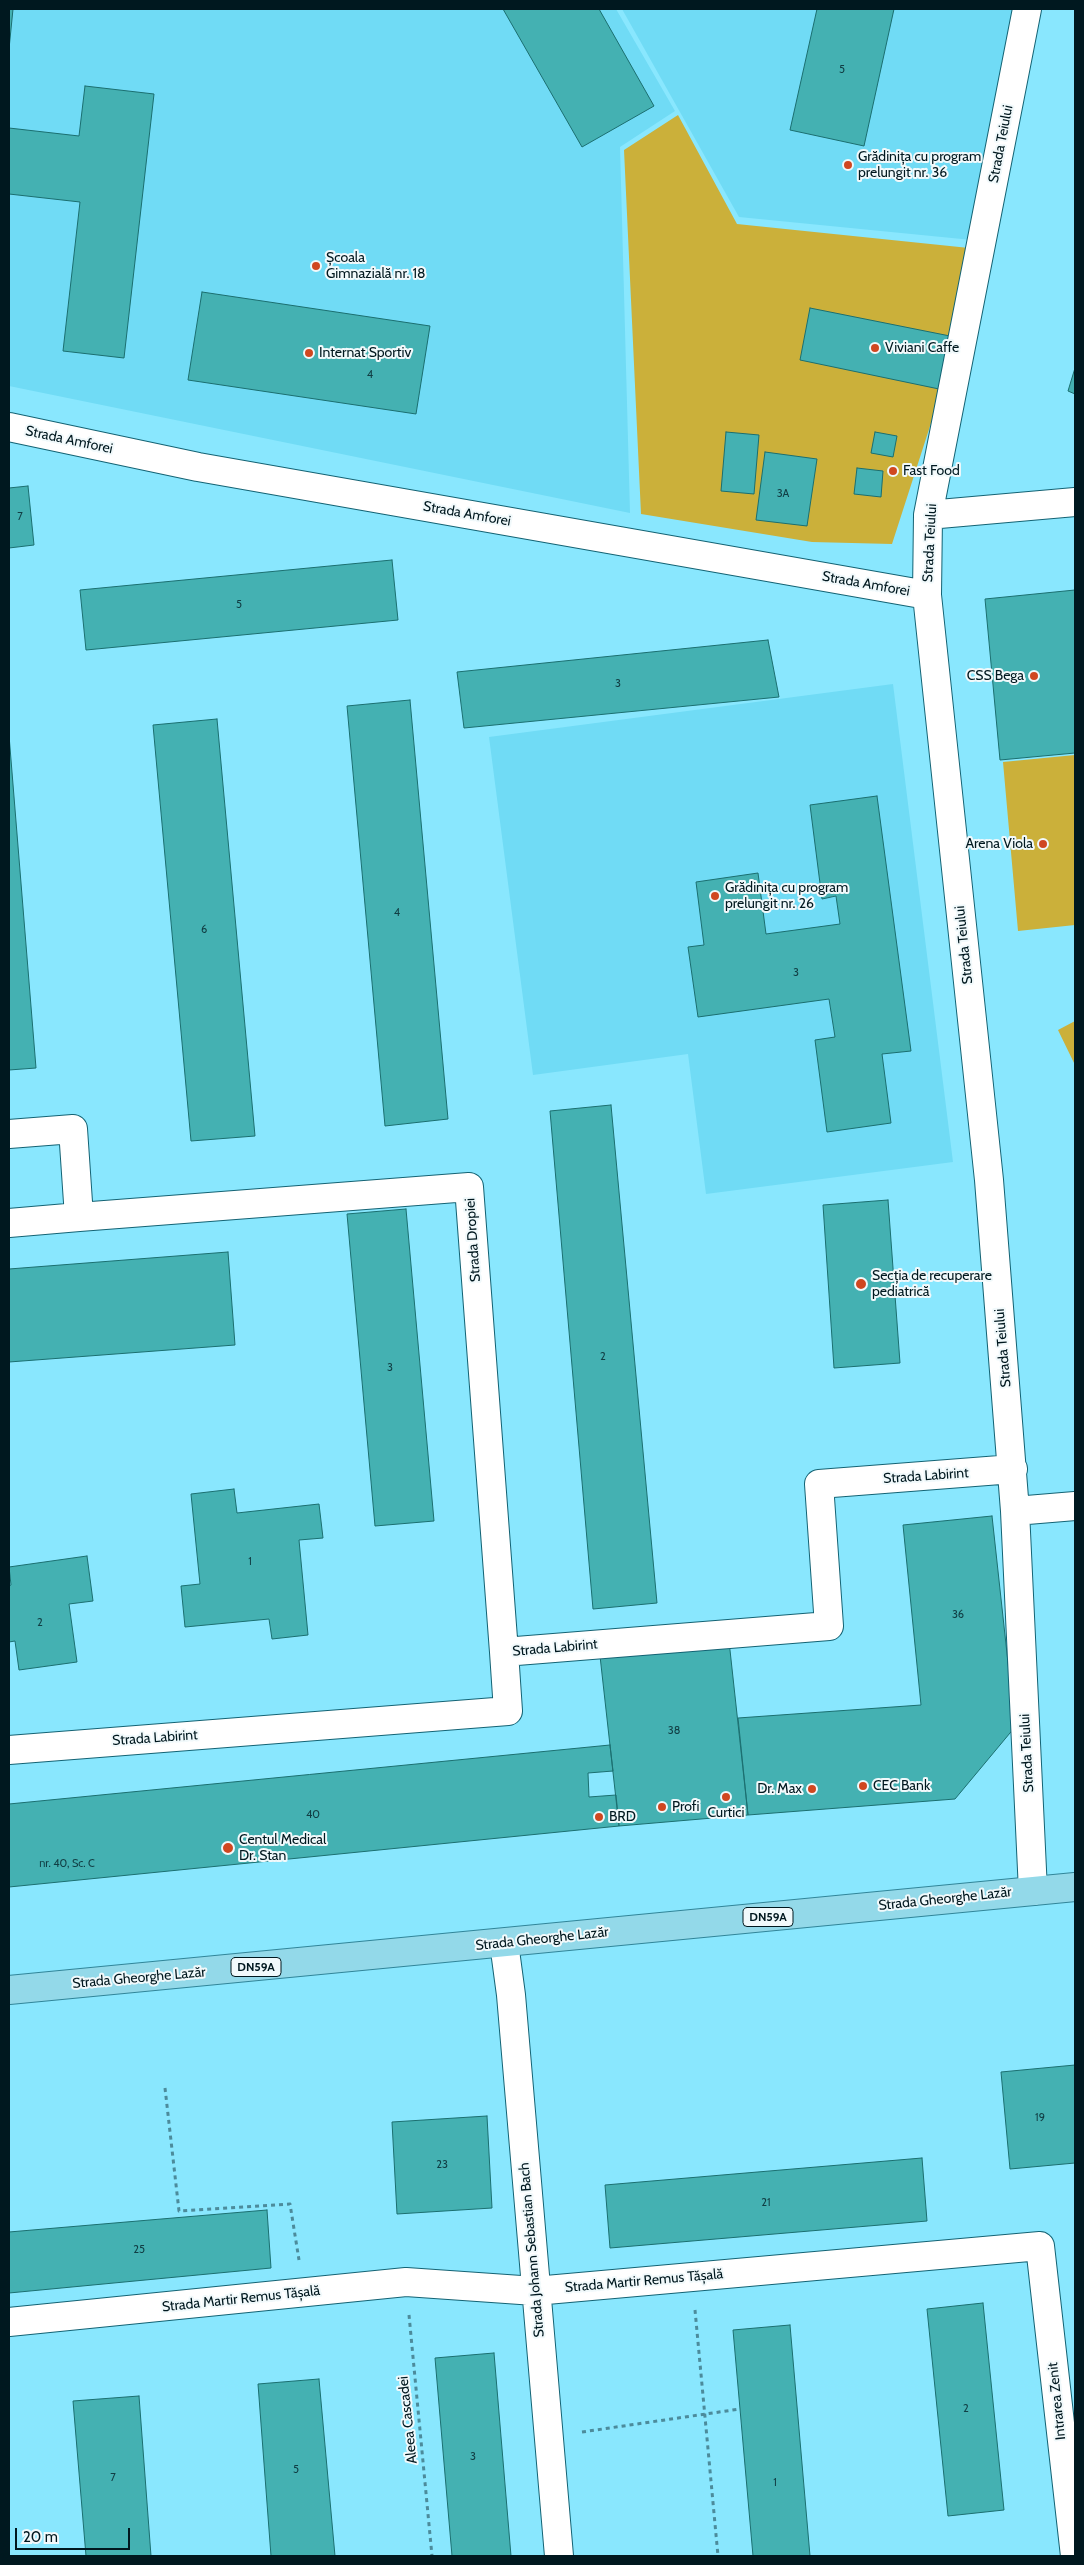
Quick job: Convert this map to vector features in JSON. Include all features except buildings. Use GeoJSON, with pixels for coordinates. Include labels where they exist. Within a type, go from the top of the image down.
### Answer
{"type":"FeatureCollection","features":[{"type":"Feature","properties":{"kind":"main road","name":"Strada Gheorghe Lazăr"},"geometry":{"type":"LineString","coordinates":[[9,1990],[1075,1887]]}},
{"type":"Feature","properties":{"kind":"street","name":"Strada Teiului"},"geometry":{"type":"LineString","coordinates":[[1027,9],[928,515],[927,595],[989,1180],[1016,1511],[1033,1891]]}},
{"type":"Feature","properties":{"kind":"street","name":"Strada Amforei"},"geometry":{"type":"LineString","coordinates":[[9,427],[198,468],[927,595]]}},
{"type":"Feature","properties":{"kind":"street"},"geometry":{"type":"LineString","coordinates":[[928,515],[1075,502]]}},
{"type":"Feature","properties":{"kind":"street"},"geometry":{"type":"LineString","coordinates":[[9,1134],[72,1129],[79,1217]]}},
{"type":"Feature","properties":{"kind":"street","name":"Strada Dropiei"},"geometry":{"type":"LineString","coordinates":[[9,1223],[469,1187],[504,1652]]}},
{"type":"Feature","properties":{"kind":"street","name":"Strada Labirint"},"geometry":{"type":"LineString","coordinates":[[9,1750],[508,1711],[504,1652],[829,1626],[818,1484],[1012,1470]]}},
{"type":"Feature","properties":{"kind":"street"},"geometry":{"type":"LineString","coordinates":[[1016,1511],[1075,1506]]}},
{"type":"Feature","properties":{"kind":"street","name":"Strada Johann Sebastian Bach"},"geometry":{"type":"LineString","coordinates":[[504,1943],[512,2013],[534,2291],[559,2556]]}},
{"type":"Feature","properties":{"kind":"street","name":"Strada Martir Remus Tășală"},"geometry":{"type":"LineString","coordinates":[[9,2322],[406,2282],[534,2291],[1040,2246]]}},
{"type":"Feature","properties":{"kind":"street","name":"Intrarea Zenit"},"geometry":{"type":"LineString","coordinates":[[1040,2246],[1075,2556]]}},
{"type":"Feature","properties":{"kind":"path"},"geometry":{"type":"LineString","coordinates":[[165,2088],[179,2211],[290,2204],[304,2292]]}},
{"type":"Feature","properties":{"kind":"path"},"geometry":{"type":"LineString","coordinates":[[692,2277],[718,2556]]}},
{"type":"Feature","properties":{"kind":"path","name":"Aleea Cascadei"},"geometry":{"type":"LineString","coordinates":[[406,2282],[432,2556]]}},
{"type":"Feature","properties":{"kind":"path"},"geometry":{"type":"LineString","coordinates":[[548,2438],[740,2409]]}},
{"type":"Feature","properties":{"kind":"shaded area","name":"Școala Gimnazială nr. 18"},"geometry":{"type":"Polygon","coordinates":[[[9,9],[616,9],[675,111],[620,147],[630,513],[9,386],[9,9]]]}},
{"type":"Feature","properties":{"kind":"shaded area","name":"Grădinița cu program prelungit nr. 36"},"geometry":{"type":"Polygon","coordinates":[[[622,9],[1016,9],[972,240],[739,217],[622,9]]]}},
{"type":"Feature","properties":{"kind":"shaded area"},"geometry":{"type":"Polygon","coordinates":[[[678,115],[737,224],[969,248],[932,420],[892,544],[812,542],[641,514],[624,150],[678,115]]]}},
{"type":"Feature","properties":{"kind":"shaded area","name":"Grădinița cu program prelungit nr. 26"},"geometry":{"type":"Polygon","coordinates":[[[893,684],[953,1162],[706,1194],[688,1054],[533,1075],[489,737],[893,684]]]}},
{"type":"Feature","properties":{"kind":"shaded area","name":"Arena Viola"},"geometry":{"type":"Polygon","coordinates":[[[1075,755],[1075,925],[1018,931],[1003,762],[1075,755]]]}},
{"type":"Feature","properties":{"kind":"shaded area"},"geometry":{"type":"Polygon","coordinates":[[[1075,1021],[1075,1065],[1058,1030],[1075,1021]]]}},
{"type":"Feature","properties":{"kind":"place","name":"Grădinița cu program prelungit nr. 36"},"geometry":{"type":"Point","coordinates":[848,165]}},
{"type":"Feature","properties":{"kind":"place","name":"Școala Gimnazială nr. 18"},"geometry":{"type":"Point","coordinates":[316,266]}},
{"type":"Feature","properties":{"kind":"place","name":"Viviani Caffe"},"geometry":{"type":"Point","coordinates":[875,348]}},
{"type":"Feature","properties":{"kind":"place","name":"Internat Sportiv"},"geometry":{"type":"Point","coordinates":[309,353]}},
{"type":"Feature","properties":{"kind":"place","name":"Fast Food"},"geometry":{"type":"Point","coordinates":[893,471]}},
{"type":"Feature","properties":{"kind":"place","name":"CSS Bega"},"geometry":{"type":"Point","coordinates":[1034,676]}},
{"type":"Feature","properties":{"kind":"place","name":"Arena Viola"},"geometry":{"type":"Point","coordinates":[1043,844]}},
{"type":"Feature","properties":{"kind":"place","name":"Grădinița cu program prelungit nr. 26"},"geometry":{"type":"Point","coordinates":[715,896]}},
{"type":"Feature","properties":{"kind":"place","name":"Secția de recuperare pediatrică"},"geometry":{"type":"Point","coordinates":[861,1284]}},
{"type":"Feature","properties":{"kind":"place","name":"CEC Bank"},"geometry":{"type":"Point","coordinates":[863,1786]}},
{"type":"Feature","properties":{"kind":"place","name":"Dr. Max"},"geometry":{"type":"Point","coordinates":[812,1789]}},
{"type":"Feature","properties":{"kind":"place","name":"Curtici"},"geometry":{"type":"Point","coordinates":[726,1797]}},
{"type":"Feature","properties":{"kind":"place","name":"Profi"},"geometry":{"type":"Point","coordinates":[662,1807]}},
{"type":"Feature","properties":{"kind":"place","name":"BRD"},"geometry":{"type":"Point","coordinates":[599,1817]}},
{"type":"Feature","properties":{"kind":"place","name":"Centul Medical Dr. Stan"},"geometry":{"type":"Point","coordinates":[228,1848]}}]}
